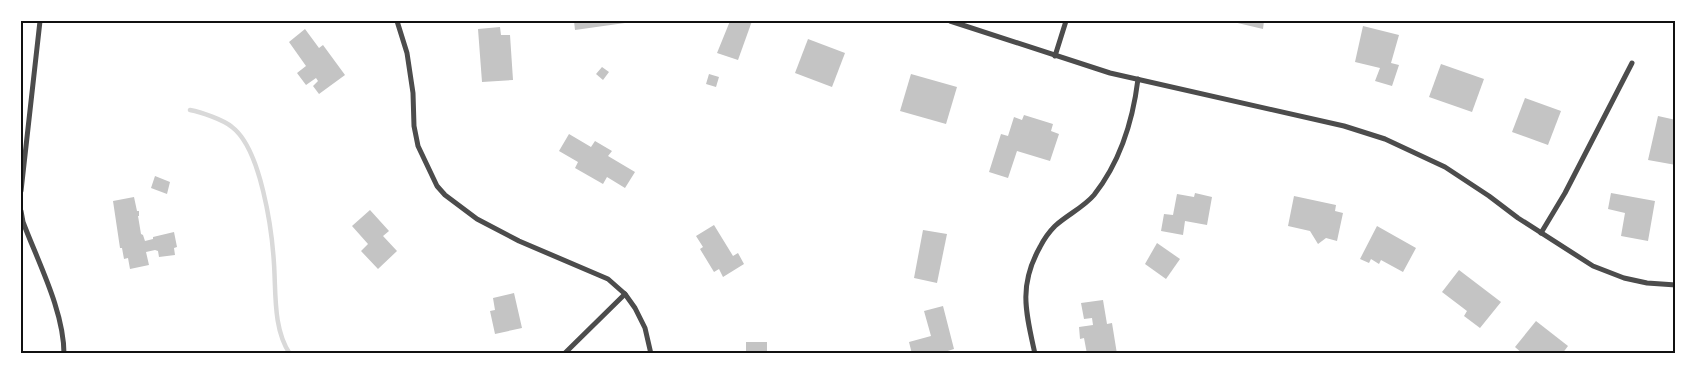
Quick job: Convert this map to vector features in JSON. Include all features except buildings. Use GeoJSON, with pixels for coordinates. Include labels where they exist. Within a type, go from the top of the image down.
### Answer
{"type":"FeatureCollection","features":[{"type":"Feature","properties":{"kind":"street"},"geometry":{"type":"LineString","coordinates":[[21,191],[40,21]]}},
{"type":"Feature","properties":{"kind":"street"},"geometry":{"type":"LineString","coordinates":[[397,21],[407,53],[413,93],[414,126],[418,146],[437,186],[464,211],[477,219],[519,240],[608,279],[625,294],[635,308],[645,328],[652,354]]}},
{"type":"Feature","properties":{"kind":"street"},"geometry":{"type":"LineString","coordinates":[[950,21],[1110,73],[1344,126],[1389,141],[1444,167],[1489,196],[1541,234],[1593,266],[1624,278],[1647,283],[1676,285]]}},
{"type":"Feature","properties":{"kind":"street"},"geometry":{"type":"LineString","coordinates":[[1055,56],[1066,21]]}},
{"type":"Feature","properties":{"kind":"street"},"geometry":{"type":"LineString","coordinates":[[1541,234],[1565,193],[1632,63]]}},
{"type":"Feature","properties":{"kind":"street"},"geometry":{"type":"LineString","coordinates":[[1035,354],[1026,314],[1025,297],[1031,263],[1051,229],[1092,196],[1108,174],[1121,148],[1131,119],[1138,79]]}},
{"type":"Feature","properties":{"kind":"street"},"geometry":{"type":"LineString","coordinates":[[21,211],[54,302],[64,354]]}},
{"type":"Feature","properties":{"kind":"street"},"geometry":{"type":"LineString","coordinates":[[564,354],[625,294]]}},
{"type":"Feature","properties":{"kind":"waterway"},"geometry":{"type":"LineString","coordinates":[[190,110],[228,124],[242,138],[251,153],[258,171],[271,231],[278,322],[290,354]]}}]}
